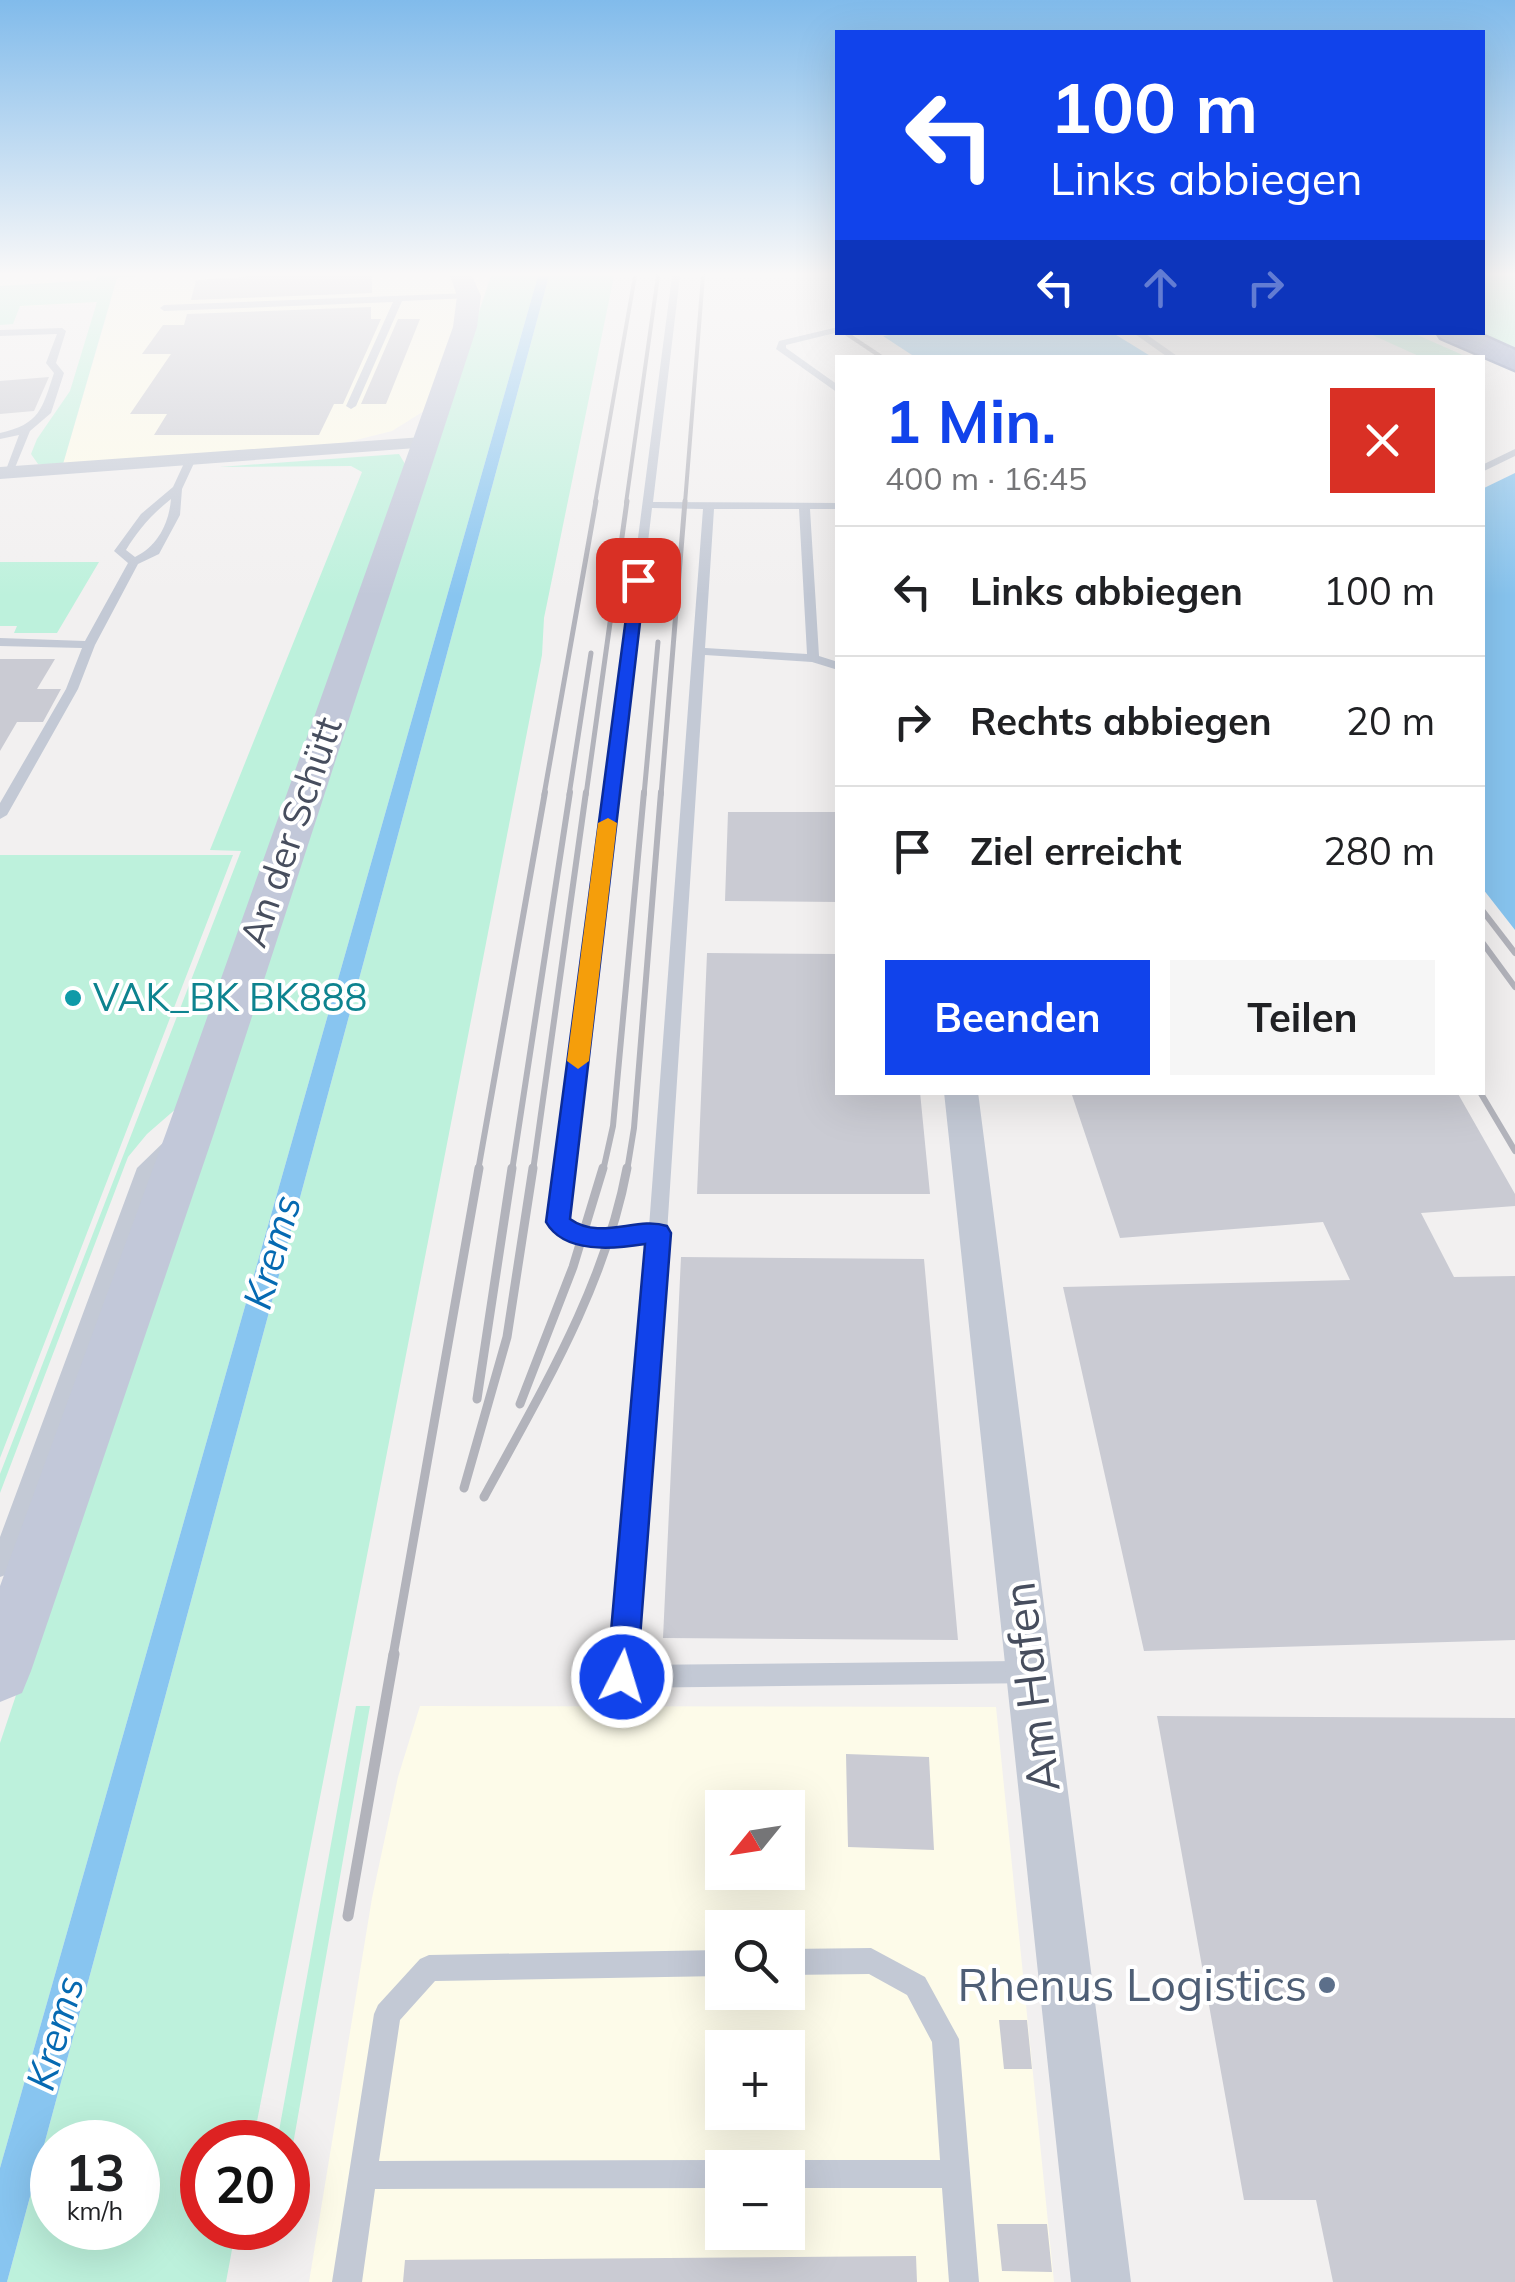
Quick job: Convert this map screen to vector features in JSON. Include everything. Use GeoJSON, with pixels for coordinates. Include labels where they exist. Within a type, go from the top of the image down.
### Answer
{"type":"FeatureCollection","features":[{"type":"Feature","properties":{"kind":"street","name":"An der Schütt"},"geometry":{"type":"LineString","coordinates":[[0,1671],[190,1132],[445,382]]}},
{"type":"Feature","properties":{"kind":"street"},"geometry":{"type":"LineString","coordinates":[[4,473],[423,444]]}},
{"type":"Feature","properties":{"kind":"street","name":"Am Hafen"},"geometry":{"type":"LineString","coordinates":[[961,1095],[1101,2282]]}},
{"type":"Feature","properties":{"kind":"lane"},"geometry":{"type":"LineString","coordinates":[[4,473],[26,430],[46,413],[56,382]]}},
{"type":"Feature","properties":{"kind":"lane"},"geometry":{"type":"LineString","coordinates":[[351,406],[361,382]]}},
{"type":"Feature","properties":{"kind":"lane"},"geometry":{"type":"LineString","coordinates":[[658,1233],[610,1240],[568,1232],[558,1222],[663,382]]}},
{"type":"Feature","properties":{"kind":"lane"},"geometry":{"type":"LineString","coordinates":[[0,436],[26,430]]}},
{"type":"Feature","properties":{"kind":"lane"},"geometry":{"type":"LineString","coordinates":[[1485,467],[1515,452]]}},
{"type":"Feature","properties":{"kind":"lane"},"geometry":{"type":"LineString","coordinates":[[0,815],[72,689],[89,646],[134,562],[155,552],[176,515],[177,489],[190,462]]}},
{"type":"Feature","properties":{"kind":"lane"},"geometry":{"type":"LineString","coordinates":[[134,562],[120,551],[141,515],[177,489]]}},
{"type":"Feature","properties":{"kind":"lane"},"geometry":{"type":"LineString","coordinates":[[647,505],[835,506]]}},
{"type":"Feature","properties":{"kind":"lane"},"geometry":{"type":"LineString","coordinates":[[709,505],[658,1233],[622,1677],[1029,1672]]}},
{"type":"Feature","properties":{"kind":"lane"},"geometry":{"type":"LineString","coordinates":[[804,506],[813,658]]}},
{"type":"Feature","properties":{"kind":"lane"},"geometry":{"type":"LineString","coordinates":[[0,642],[89,646]]}},
{"type":"Feature","properties":{"kind":"lane"},"geometry":{"type":"LineString","coordinates":[[699,651],[813,658],[835,665]]}},
{"type":"Feature","properties":{"kind":"lane"},"geometry":{"type":"LineString","coordinates":[[0,1567],[146,1168],[164,1148],[190,1132]]}},
{"type":"Feature","properties":{"kind":"lane"},"geometry":{"type":"LineString","coordinates":[[805,1962],[872,1961],[916,1986],[945,2038],[964,2282]]}},
{"type":"Feature","properties":{"kind":"lane"},"geometry":{"type":"LineString","coordinates":[[346,2282],[387,2014],[429,1968],[705,1964]]}},
{"type":"Feature","properties":{"kind":"lane"},"geometry":{"type":"LineString","coordinates":[[363,2175],[705,2174]]}},
{"type":"Feature","properties":{"kind":"lane"},"geometry":{"type":"LineString","coordinates":[[805,2174],[956,2174]]}},
{"type":"Feature","properties":{"kind":"shaded area"},"geometry":{"type":"Polygon","coordinates":[[[87,382],[439,382],[424,411],[392,431],[344,443],[63,464],[87,382]]]}},
{"type":"Feature","properties":{"kind":"shaded area"},"geometry":{"type":"Polygon","coordinates":[[[420,1706],[996,1707],[1054,2282],[309,2282],[372,1898],[398,1777],[420,1706]]]}},
{"type":"Feature","properties":{"kind":"green space"},"geometry":{"type":"Polygon","coordinates":[[[73,382],[87,382],[63,464],[38,464],[31,454],[37,439],[73,382]]]}},
{"type":"Feature","properties":{"kind":"green space"},"geometry":{"type":"Polygon","coordinates":[[[455,382],[508,382],[0,2168],[0,1743],[455,382]]]}},
{"type":"Feature","properties":{"kind":"green space"},"geometry":{"type":"Polygon","coordinates":[[[520,382],[592,382],[257,2120],[180,2120],[180,2250],[232,2250],[226,2282],[7,2282],[30,2197],[30,2250],[160,2250],[160,2120],[51,2120],[520,382]]]}},
{"type":"Feature","properties":{"kind":"green space"},"geometry":{"type":"Polygon","coordinates":[[[399,454],[405,464],[178,1107],[128,1157],[0,1493],[0,1474],[241,851],[210,850],[362,472],[351,466],[219,467],[399,454]]]}},
{"type":"Feature","properties":{"kind":"green space"},"geometry":{"type":"Polygon","coordinates":[[[0,562],[99,562],[57,633],[14,633],[17,626],[0,626],[0,562]]]}},
{"type":"Feature","properties":{"kind":"green space"},"geometry":{"type":"Polygon","coordinates":[[[0,855],[233,855],[0,1458],[0,855]]]}},
{"type":"Feature","properties":{"kind":"green space"},"geometry":{"type":"Polygon","coordinates":[[[356,1706],[370,1706],[297,2120],[281,2120],[356,1706]]]}},
{"type":"Feature","properties":{"kind":"water","name":"Krems"},"geometry":{"type":"Polygon","coordinates":[[[508,382],[520,382],[51,2120],[30,2120],[30,2197],[7,2282],[0,2282],[0,2168],[508,382]]]}},
{"type":"Feature","properties":{"kind":"water"},"geometry":{"type":"Polygon","coordinates":[[[1515,473],[1515,930],[1485,892],[1485,488],[1515,473]]]}},
{"type":"Feature","properties":{"kind":"building"},"geometry":{"type":"Polygon","coordinates":[[[0,382],[47,382],[34,411],[0,414],[0,382]]]}},
{"type":"Feature","properties":{"kind":"building"},"geometry":{"type":"Polygon","coordinates":[[[152,382],[353,382],[343,404],[334,404],[319,435],[154,435],[167,414],[130,414],[152,382]]]}},
{"type":"Feature","properties":{"kind":"building"},"geometry":{"type":"Polygon","coordinates":[[[370,382],[395,382],[386,404],[361,404],[370,382]]]}},
{"type":"Feature","properties":{"kind":"building"},"geometry":{"type":"Polygon","coordinates":[[[0,659],[55,659],[37,689],[61,689],[43,722],[17,722],[0,751],[0,659]]]}},
{"type":"Feature","properties":{"kind":"building"},"geometry":{"type":"Polygon","coordinates":[[[728,812],[835,812],[835,902],[725,901],[728,812]]]}},
{"type":"Feature","properties":{"kind":"building"},"geometry":{"type":"Polygon","coordinates":[[[707,953],[835,954],[835,1095],[920,1095],[930,1194],[697,1194],[707,953]]]}},
{"type":"Feature","properties":{"kind":"building"},"geometry":{"type":"Polygon","coordinates":[[[1072,1095],[1459,1095],[1515,1194],[1515,1206],[1421,1213],[1454,1277],[1515,1276],[1515,1640],[1144,1651],[1063,1287],[1350,1280],[1323,1222],[1120,1238],[1072,1095]]]}},
{"type":"Feature","properties":{"kind":"building"},"geometry":{"type":"Polygon","coordinates":[[[681,1257],[924,1259],[958,1640],[663,1638],[681,1257]]]}},
{"type":"Feature","properties":{"kind":"building"},"geometry":{"type":"Polygon","coordinates":[[[1157,1716],[1515,1718],[1515,2282],[1333,2282],[1316,2200],[1244,2200],[1157,1716]]]}},
{"type":"Feature","properties":{"kind":"building"},"geometry":{"type":"Polygon","coordinates":[[[846,1754],[929,1757],[934,1850],[848,1847],[846,1754]]]}},
{"type":"Feature","properties":{"kind":"building"},"geometry":{"type":"Polygon","coordinates":[[[999,2020],[1027,2020],[1032,2069],[1004,2069],[999,2020]]]}},
{"type":"Feature","properties":{"kind":"building"},"geometry":{"type":"Polygon","coordinates":[[[997,2224],[1047,2224],[1052,2272],[1002,2271],[997,2224]]]}},
{"type":"Feature","properties":{"kind":"building"},"geometry":{"type":"Polygon","coordinates":[[[916,2256],[917,2282],[403,2282],[405,2260],[916,2256]]]}},
{"type":"Feature","properties":{"kind":"railway"},"geometry":{"type":"LineString","coordinates":[[595,503],[616,382]]}},
{"type":"Feature","properties":{"kind":"railway"},"geometry":{"type":"LineString","coordinates":[[626,503],[643,382]]}},
{"type":"Feature","properties":{"kind":"railway"},"geometry":{"type":"LineString","coordinates":[[685,503],[695,382]]}},
{"type":"Feature","properties":{"kind":"railway"},"geometry":{"type":"LineString","coordinates":[[544,795],[596,501]]}},
{"type":"Feature","properties":{"kind":"railway"},"geometry":{"type":"LineString","coordinates":[[586,795],[627,501]]}},
{"type":"Feature","properties":{"kind":"railway"},"geometry":{"type":"LineString","coordinates":[[661,795],[685,501]]}},
{"type":"Feature","properties":{"kind":"railway"},"geometry":{"type":"LineString","coordinates":[[644,795],[658,642]]}},
{"type":"Feature","properties":{"kind":"railway"},"geometry":{"type":"LineString","coordinates":[[569,795],[591,653]]}},
{"type":"Feature","properties":{"kind":"railway"},"geometry":{"type":"LineString","coordinates":[[478,1171],[545,792]]}},
{"type":"Feature","properties":{"kind":"railway"},"geometry":{"type":"LineString","coordinates":[[512,1171],[570,792]]}},
{"type":"Feature","properties":{"kind":"railway"},"geometry":{"type":"LineString","coordinates":[[533,1171],[586,792]]}},
{"type":"Feature","properties":{"kind":"railway"},"geometry":{"type":"LineString","coordinates":[[603,1171],[613,1126],[644,792]]}},
{"type":"Feature","properties":{"kind":"railway"},"geometry":{"type":"LineString","coordinates":[[627,1171],[634,1128],[661,792]]}},
{"type":"Feature","properties":{"kind":"railway"},"geometry":{"type":"LineString","coordinates":[[1485,914],[1515,953]]}},
{"type":"Feature","properties":{"kind":"railway"},"geometry":{"type":"LineString","coordinates":[[1485,946],[1515,987]]}},
{"type":"Feature","properties":{"kind":"railway"},"geometry":{"type":"LineString","coordinates":[[1482,1095],[1515,1151]]}},
{"type":"Feature","properties":{"kind":"railway"},"geometry":{"type":"LineString","coordinates":[[393,1656],[479,1168]]}},
{"type":"Feature","properties":{"kind":"railway"},"geometry":{"type":"LineString","coordinates":[[477,1399],[512,1168]]}},
{"type":"Feature","properties":{"kind":"railway"},"geometry":{"type":"LineString","coordinates":[[464,1488],[507,1337],[533,1168]]}},
{"type":"Feature","properties":{"kind":"railway"},"geometry":{"type":"LineString","coordinates":[[520,1404],[573,1267],[603,1168]]}},
{"type":"Feature","properties":{"kind":"railway"},"geometry":{"type":"LineString","coordinates":[[484,1497],[587,1297],[617,1212],[627,1168]]}},
{"type":"Feature","properties":{"kind":"railway"},"geometry":{"type":"LineString","coordinates":[[348,1916],[394,1654]]}},
{"type":"Feature","properties":{"kind":"slow traffic"},"geometry":{"type":"LineString","coordinates":[[578,1061],[608,823]]}},
{"type":"Feature","properties":{"kind":"place","name":"VAK_BK BK888"},"geometry":{"type":"Point","coordinates":[73,998]}},
{"type":"Feature","properties":{"kind":"place","name":"Rhenus Logistics"},"geometry":{"type":"Point","coordinates":[1327,1985]}},
{"type":"Feature","properties":{"kind":"route"},"geometry":{"type":"LineString","coordinates":[[622,1677],[658,1233],[610,1240],[568,1232],[558,1222],[638,580]]}}]}
